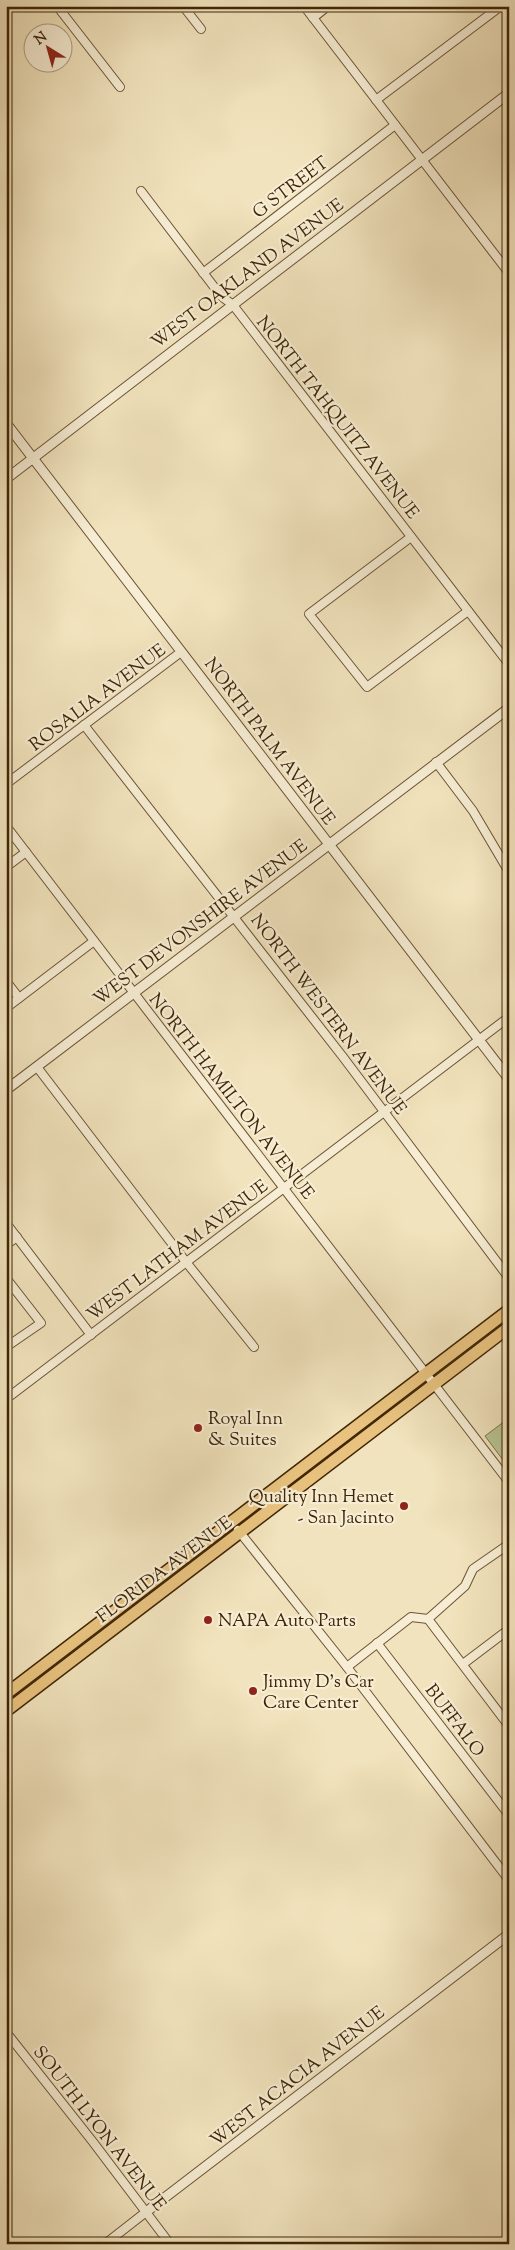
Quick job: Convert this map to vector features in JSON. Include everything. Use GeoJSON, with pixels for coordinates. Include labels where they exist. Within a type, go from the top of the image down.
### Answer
{"type":"FeatureCollection","features":[{"type":"Feature","properties":{"kind":"main road","name":"FLORIDA AVENUE"},"geometry":{"type":"LineString","coordinates":[[6,1694],[509,1310]]}},
{"type":"Feature","properties":{"kind":"main road","name":"FLORIDA AVENUE"},"geometry":{"type":"LineString","coordinates":[[8,1711],[509,1327]]}},
{"type":"Feature","properties":{"kind":"main road"},"geometry":{"type":"LineString","coordinates":[[8,1711],[32,1685],[99,1632],[105,1625],[102,1620]]}},
{"type":"Feature","properties":{"kind":"street"},"geometry":{"type":"LineString","coordinates":[[57,6],[120,87]]}},
{"type":"Feature","properties":{"kind":"street"},"geometry":{"type":"LineString","coordinates":[[183,6],[201,29]]}},
{"type":"Feature","properties":{"kind":"street"},"geometry":{"type":"LineString","coordinates":[[304,6],[509,273]]}},
{"type":"Feature","properties":{"kind":"street"},"geometry":{"type":"LineString","coordinates":[[313,18],[328,6]]}},
{"type":"Feature","properties":{"kind":"street"},"geometry":{"type":"LineString","coordinates":[[376,100],[501,6]]}},
{"type":"Feature","properties":{"kind":"street","name":"WEST OAKLAND AVENUE"},"geometry":{"type":"LineString","coordinates":[[6,479],[509,93]]}},
{"type":"Feature","properties":{"kind":"street","name":"G STREET"},"geometry":{"type":"LineString","coordinates":[[203,273],[395,125]]}},
{"type":"Feature","properties":{"kind":"street","name":"NORTH TAHQUITZ AVENUE"},"geometry":{"type":"LineString","coordinates":[[141,191],[221,296],[233,305],[509,664]]}},
{"type":"Feature","properties":{"kind":"street","name":"NORTH PALM AVENUE"},"geometry":{"type":"LineString","coordinates":[[6,423],[509,1079]]}},
{"type":"Feature","properties":{"kind":"street"},"geometry":{"type":"LineString","coordinates":[[411,537],[308,614],[367,687],[468,611]]}},
{"type":"Feature","properties":{"kind":"street","name":"ROSALIA AVENUE"},"geometry":{"type":"LineString","coordinates":[[6,784],[181,652]]}},
{"type":"Feature","properties":{"kind":"street","name":"WEST DEVONSHIRE AVENUE"},"geometry":{"type":"LineString","coordinates":[[6,1090],[509,708]]}},
{"type":"Feature","properties":{"kind":"street","name":"NORTH WESTERN AVENUE"},"geometry":{"type":"LineString","coordinates":[[84,724],[235,916],[509,1278]]}},
{"type":"Feature","properties":{"kind":"street"},"geometry":{"type":"LineString","coordinates":[[436,762],[473,811],[509,872]]}},
{"type":"Feature","properties":{"kind":"street","name":"NORTH HAMILTON AVENUE"},"geometry":{"type":"LineString","coordinates":[[6,826],[509,1482]]}},
{"type":"Feature","properties":{"kind":"street"},"geometry":{"type":"LineString","coordinates":[[6,867],[26,852]]}},
{"type":"Feature","properties":{"kind":"street"},"geometry":{"type":"LineString","coordinates":[[6,1008],[94,941]]}},
{"type":"Feature","properties":{"kind":"street"},"geometry":{"type":"LineString","coordinates":[[6,981],[19,998]]}},
{"type":"Feature","properties":{"kind":"street","name":"WEST LATHAM AVENUE"},"geometry":{"type":"LineString","coordinates":[[6,1399],[509,1017]]}},
{"type":"Feature","properties":{"kind":"street"},"geometry":{"type":"LineString","coordinates":[[37,1067],[186,1262],[254,1347]]}},
{"type":"Feature","properties":{"kind":"street"},"geometry":{"type":"LineString","coordinates":[[6,1223],[91,1335]]}},
{"type":"Feature","properties":{"kind":"street"},"geometry":{"type":"LineString","coordinates":[[6,1245],[17,1237]]}},
{"type":"Feature","properties":{"kind":"street"},"geometry":{"type":"LineString","coordinates":[[6,1278],[41,1323],[6,1347]]}},
{"type":"Feature","properties":{"kind":"street"},"geometry":{"type":"LineString","coordinates":[[231,1522],[347,1667],[509,1880]]}},
{"type":"Feature","properties":{"kind":"street"},"geometry":{"type":"LineString","coordinates":[[428,1619],[465,1586],[473,1569],[509,1544]]}},
{"type":"Feature","properties":{"kind":"street"},"geometry":{"type":"LineString","coordinates":[[347,1667],[411,1617],[428,1619],[509,1726]]}},
{"type":"Feature","properties":{"kind":"street"},"geometry":{"type":"LineString","coordinates":[[463,1664],[504,1634],[509,1635]]}},
{"type":"Feature","properties":{"kind":"street","name":"BUFFALO"},"geometry":{"type":"LineString","coordinates":[[377,1643],[509,1815]]}},
{"type":"Feature","properties":{"kind":"street","name":"WEST ACACIA AVENUE"},"geometry":{"type":"LineString","coordinates":[[105,2244],[509,1934]]}},
{"type":"Feature","properties":{"kind":"street","name":"SOUTH LYON AVENUE"},"geometry":{"type":"LineString","coordinates":[[6,2032],[170,2244]]}},
{"type":"Feature","properties":{"kind":"green space"},"geometry":{"type":"Polygon","coordinates":[[[509,1418],[509,1468],[485,1436],[509,1418]]]}},
{"type":"Feature","properties":{"kind":"place","name":"Royal Inn & Suites"},"geometry":{"type":"Point","coordinates":[198,1428]}},
{"type":"Feature","properties":{"kind":"place","name":"Quality Inn Hemet - San Jacinto"},"geometry":{"type":"Point","coordinates":[404,1506]}},
{"type":"Feature","properties":{"kind":"place","name":"NAPA Auto Parts"},"geometry":{"type":"Point","coordinates":[208,1620]}},
{"type":"Feature","properties":{"kind":"place","name":"Jimmy D's Car Care Center"},"geometry":{"type":"Point","coordinates":[253,1691]}}]}
